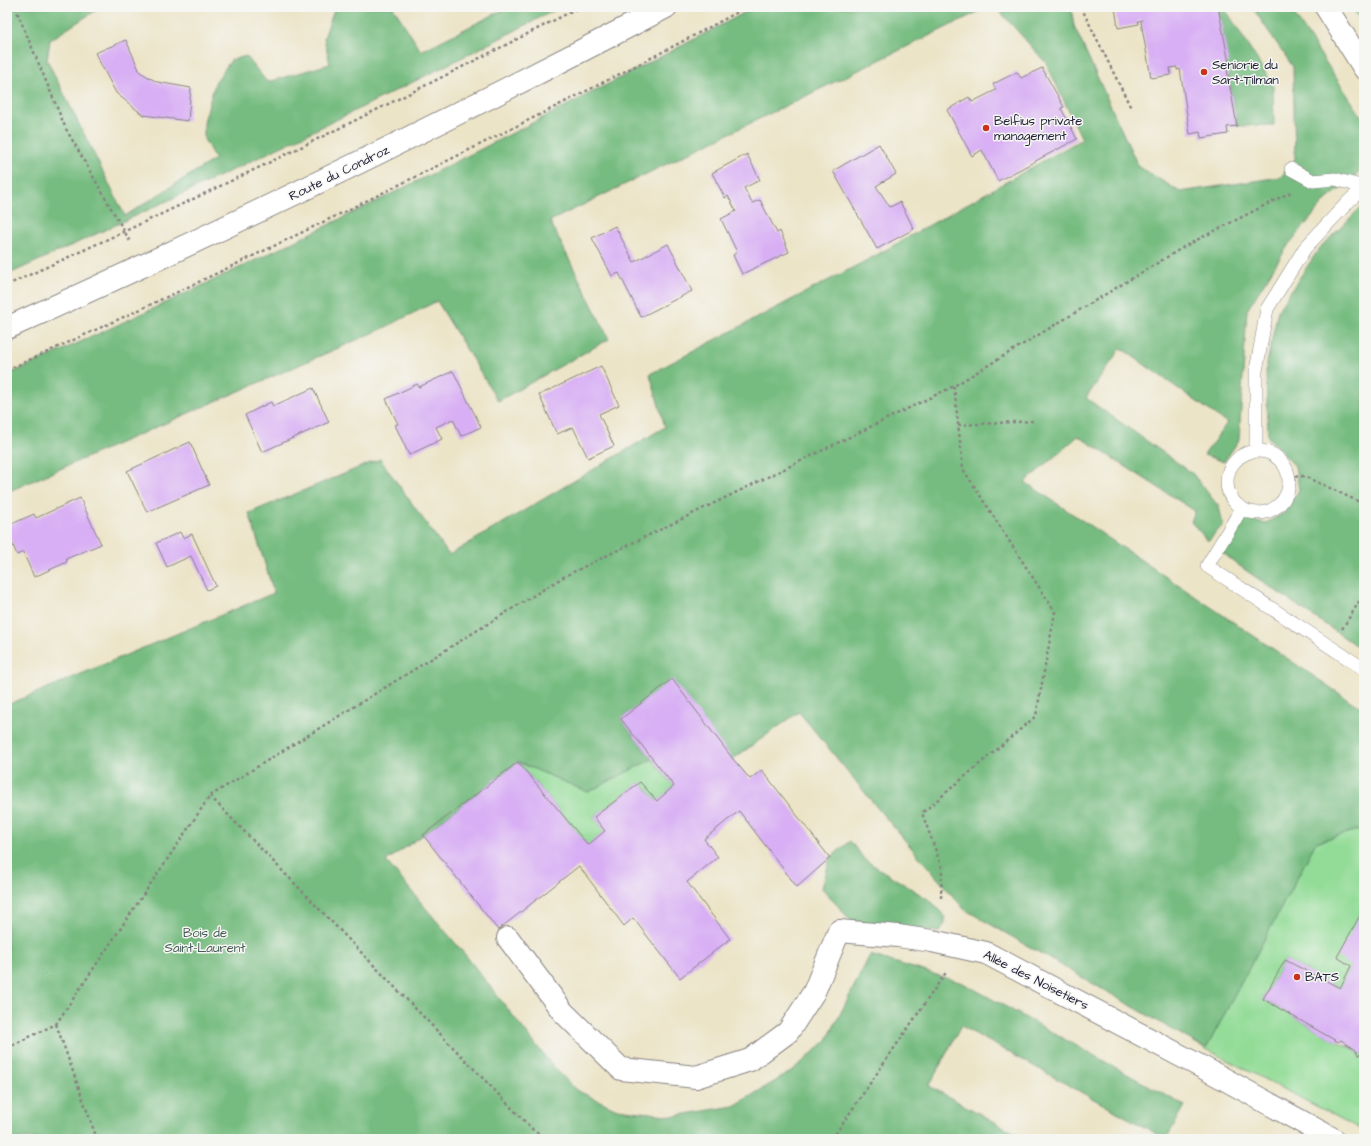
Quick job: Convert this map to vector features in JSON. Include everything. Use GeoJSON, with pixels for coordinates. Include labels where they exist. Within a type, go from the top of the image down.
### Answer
{"type":"FeatureCollection","features":[{"type":"Feature","properties":{"kind":"street","name":"Route du Condroz"},"geometry":{"type":"LineString","coordinates":[[7,328],[299,192],[407,139],[666,7]]}},
{"type":"Feature","properties":{"kind":"street"},"geometry":{"type":"LineString","coordinates":[[1326,7],[1364,68]]}},
{"type":"Feature","properties":{"kind":"street","name":"Allée des Noisetiers"},"geometry":{"type":"LineString","coordinates":[[508,938],[562,1012],[621,1069],[696,1077],[750,1060],[788,1032],[814,992],[839,931],[898,936],[964,947],[986,953],[1217,1075],[1333,1139]]}},
{"type":"Feature","properties":{"kind":"lane"},"geometry":{"type":"LineString","coordinates":[[1291,168],[1313,181],[1335,179],[1364,187]]}},
{"type":"Feature","properties":{"kind":"lane"},"geometry":{"type":"LineString","coordinates":[[1256,451],[1256,371],[1267,309],[1305,248],[1364,187]]}},
{"type":"Feature","properties":{"kind":"lane"},"geometry":{"type":"LineString","coordinates":[[1256,451],[1268,452],[1278,458],[1285,467],[1289,477],[1289,488],[1285,498],[1278,506],[1270,511],[1259,513],[1249,512],[1232,499],[1228,490],[1227,479],[1230,469],[1234,463],[1245,454],[1256,451]]}},
{"type":"Feature","properties":{"kind":"lane"},"geometry":{"type":"LineString","coordinates":[[1242,508],[1207,566],[1364,669]]}},
{"type":"Feature","properties":{"kind":"path"},"geometry":{"type":"LineString","coordinates":[[15,7],[66,129],[125,231],[142,266]]}},
{"type":"Feature","properties":{"kind":"path"},"geometry":{"type":"LineString","coordinates":[[7,285],[125,231],[391,103],[580,7]]}},
{"type":"Feature","properties":{"kind":"path"},"geometry":{"type":"LineString","coordinates":[[7,370],[198,283],[314,227],[592,89],[747,7]]}},
{"type":"Feature","properties":{"kind":"path"},"geometry":{"type":"LineString","coordinates":[[1081,7],[1131,108]]}},
{"type":"Feature","properties":{"kind":"path"},"geometry":{"type":"LineString","coordinates":[[7,1048],[56,1024],[210,796],[565,576],[954,386],[1187,245],[1313,181]]}},
{"type":"Feature","properties":{"kind":"path"},"geometry":{"type":"LineString","coordinates":[[941,898],[942,868],[922,814],[1036,716],[1055,612],[963,470],[954,386]]}},
{"type":"Feature","properties":{"kind":"path"},"geometry":{"type":"LineString","coordinates":[[958,425],[1036,421]]}},
{"type":"Feature","properties":{"kind":"path"},"geometry":{"type":"LineString","coordinates":[[1289,477],[1304,476],[1364,504]]}},
{"type":"Feature","properties":{"kind":"path"},"geometry":{"type":"LineString","coordinates":[[1331,647],[1364,594]]}},
{"type":"Feature","properties":{"kind":"path"},"geometry":{"type":"LineString","coordinates":[[210,796],[532,1129],[548,1139]]}},
{"type":"Feature","properties":{"kind":"path"},"geometry":{"type":"LineString","coordinates":[[832,1139],[964,947]]}},
{"type":"Feature","properties":{"kind":"path"},"geometry":{"type":"LineString","coordinates":[[56,1024],[97,1139]]}},
{"type":"Feature","properties":{"kind":"green space"},"geometry":{"type":"Polygon","coordinates":[[[7,7],[101,7],[50,40],[47,60],[125,216],[215,159],[204,139],[204,122],[215,83],[231,60],[246,56],[267,82],[330,64],[324,38],[335,7],[393,7],[421,51],[509,7],[561,7],[424,77],[286,144],[7,275],[7,7]]]}},
{"type":"Feature","properties":{"kind":"green space"},"geometry":{"type":"Polygon","coordinates":[[[755,7],[988,7],[550,221],[609,339],[498,401],[437,301],[382,329],[7,492],[7,375],[197,288],[478,151],[755,7]]]}},
{"type":"Feature","properties":{"kind":"green space","name":"Bois de Saint-Laurent"},"geometry":{"type":"Polygon","coordinates":[[[996,7],[1071,7],[1074,26],[1138,166],[1180,192],[1281,177],[1295,159],[1293,67],[1252,7],[1289,7],[1364,120],[1364,161],[1356,176],[1326,200],[1289,244],[1247,310],[1239,440],[1224,462],[1204,455],[1227,423],[1121,348],[1086,398],[1192,473],[1219,507],[1223,525],[1208,541],[1191,522],[1195,511],[1078,436],[1025,482],[1355,704],[1364,707],[1364,828],[1316,842],[1206,1049],[964,909],[884,816],[799,712],[733,759],[672,680],[621,719],[652,759],[588,792],[518,762],[423,835],[386,861],[467,957],[550,1063],[576,1090],[617,1109],[674,1116],[734,1106],[792,1071],[827,1040],[870,955],[963,983],[1185,1106],[1166,1139],[961,1026],[929,1086],[1026,1139],[7,1139],[7,705],[274,593],[249,513],[380,459],[449,555],[665,427],[650,374],[873,257],[1082,139],[1046,63],[996,7]]]}},
{"type":"Feature","properties":{"kind":"green space"},"geometry":{"type":"Polygon","coordinates":[[[1218,7],[1224,7],[1273,85],[1274,125],[1237,126],[1218,7]]]}},
{"type":"Feature","properties":{"kind":"green space"},"geometry":{"type":"Polygon","coordinates":[[[1351,7],[1364,7],[1364,25],[1351,7]]]}},
{"type":"Feature","properties":{"kind":"green space"},"geometry":{"type":"Polygon","coordinates":[[[1364,207],[1364,651],[1241,567],[1223,553],[1243,519],[1266,523],[1284,513],[1299,490],[1295,466],[1268,437],[1266,368],[1278,310],[1319,249],[1358,210],[1364,207]]]}},
{"type":"Feature","properties":{"kind":"green space"},"geometry":{"type":"Polygon","coordinates":[[[652,759],[674,786],[657,801],[640,782],[594,817],[605,831],[588,845],[518,762],[588,792],[652,759]]]}},
{"type":"Feature","properties":{"kind":"green space"},"geometry":{"type":"Polygon","coordinates":[[[1364,828],[1364,908],[1351,966],[1340,988],[1285,960],[1263,999],[1338,1042],[1356,1050],[1358,1055],[1364,1054],[1364,1131],[1206,1049],[1316,842],[1364,828]]]}},
{"type":"Feature","properties":{"kind":"green space"},"geometry":{"type":"Polygon","coordinates":[[[850,841],[865,860],[931,901],[945,917],[945,924],[939,932],[852,922],[822,888],[830,858],[850,841]]]}},
{"type":"Feature","properties":{"kind":"building","name":"Seniorie du Sart-Tilman"},"geometry":{"type":"Polygon","coordinates":[[[1115,7],[1218,7],[1229,63],[1226,64],[1237,126],[1227,127],[1228,134],[1201,138],[1200,132],[1190,134],[1180,69],[1177,70],[1177,67],[1170,68],[1171,75],[1151,78],[1141,22],[1142,20],[1138,21],[1139,24],[1118,28],[1115,7]]]}},
{"type":"Feature","properties":{"kind":"building"},"geometry":{"type":"Polygon","coordinates":[[[126,40],[140,72],[157,82],[191,88],[188,121],[143,115],[116,93],[95,53],[126,40]]]}},
{"type":"Feature","properties":{"kind":"building"},"geometry":{"type":"Polygon","coordinates":[[[1042,68],[1064,107],[1061,108],[1077,139],[998,181],[982,150],[972,156],[947,110],[969,97],[972,102],[996,90],[993,84],[1017,72],[1021,78],[1042,68]]]}},
{"type":"Feature","properties":{"kind":"building"},"geometry":{"type":"Polygon","coordinates":[[[879,144],[896,174],[876,186],[890,207],[900,202],[914,229],[877,249],[833,171],[879,144]]]}},
{"type":"Feature","properties":{"kind":"building"},"geometry":{"type":"Polygon","coordinates":[[[747,154],[760,180],[744,188],[752,203],[760,200],[777,233],[780,231],[789,252],[742,274],[733,255],[737,252],[721,219],[736,211],[728,196],[725,198],[712,173],[747,154]]]}},
{"type":"Feature","properties":{"kind":"building"},"geometry":{"type":"Polygon","coordinates":[[[615,226],[634,262],[668,244],[692,291],[641,317],[619,273],[612,276],[592,238],[615,226]]]}},
{"type":"Feature","properties":{"kind":"building"},"geometry":{"type":"Polygon","coordinates":[[[601,366],[619,405],[599,414],[614,446],[588,458],[573,427],[557,434],[539,395],[601,366]]]}},
{"type":"Feature","properties":{"kind":"building"},"geometry":{"type":"Polygon","coordinates":[[[453,371],[481,427],[461,436],[453,419],[436,427],[442,439],[409,455],[395,425],[398,424],[386,399],[417,384],[419,387],[453,371]]]}},
{"type":"Feature","properties":{"kind":"building"},"geometry":{"type":"Polygon","coordinates":[[[313,388],[329,422],[262,452],[245,415],[271,402],[273,406],[313,388]]]}},
{"type":"Feature","properties":{"kind":"building"},"geometry":{"type":"Polygon","coordinates":[[[190,442],[209,485],[147,512],[127,471],[190,442]]]}},
{"type":"Feature","properties":{"kind":"building"},"geometry":{"type":"Polygon","coordinates":[[[80,498],[101,544],[66,559],[67,562],[34,577],[23,552],[17,555],[7,530],[7,526],[34,514],[36,518],[80,498]]]}},
{"type":"Feature","properties":{"kind":"building"},"geometry":{"type":"Polygon","coordinates":[[[180,532],[183,538],[192,534],[216,586],[207,590],[191,556],[167,567],[156,543],[180,532]]]}},
{"type":"Feature","properties":{"kind":"building"},"geometry":{"type":"Polygon","coordinates":[[[672,679],[750,779],[762,770],[830,858],[797,887],[739,811],[704,839],[718,857],[687,882],[730,939],[680,978],[633,918],[624,926],[579,866],[498,930],[423,835],[518,762],[588,845],[605,831],[594,817],[640,782],[657,801],[674,786],[621,719],[672,679]]]}},
{"type":"Feature","properties":{"kind":"building","name":"BATS"},"geometry":{"type":"Polygon","coordinates":[[[1364,908],[1364,1054],[1358,1055],[1356,1050],[1341,1040],[1338,1042],[1263,999],[1285,960],[1340,988],[1351,966],[1337,957],[1364,908]]]}},
{"type":"Feature","properties":{"kind":"place","name":"Seniorie du Sart-Tilman"},"geometry":{"type":"Point","coordinates":[1204,72]}},
{"type":"Feature","properties":{"kind":"place","name":"Belfius private management"},"geometry":{"type":"Point","coordinates":[986,128]}},
{"type":"Feature","properties":{"kind":"place","name":"BATS"},"geometry":{"type":"Point","coordinates":[1297,977]}}]}
